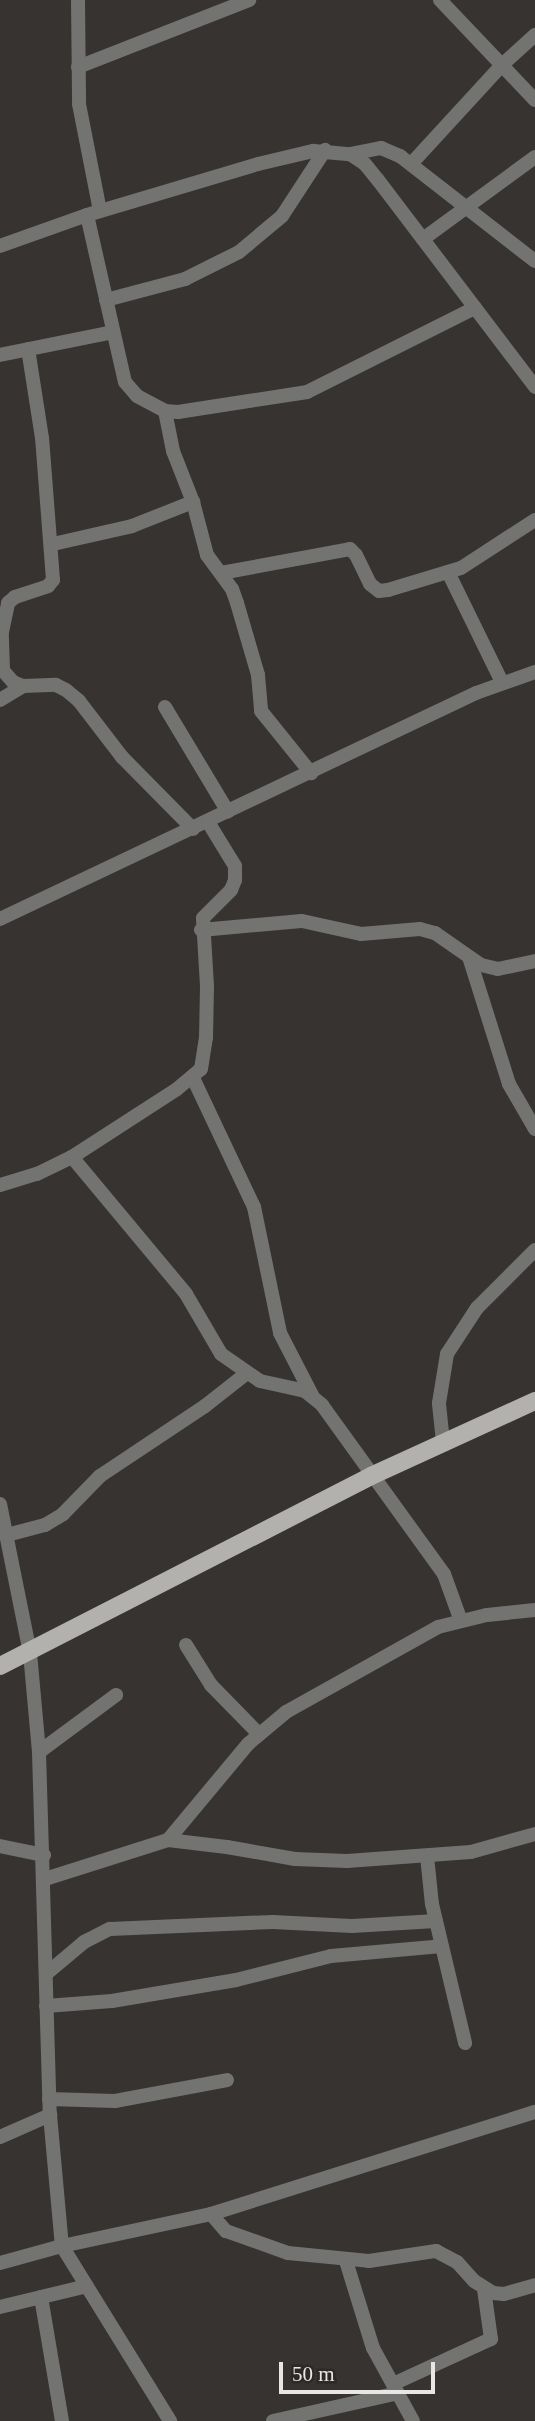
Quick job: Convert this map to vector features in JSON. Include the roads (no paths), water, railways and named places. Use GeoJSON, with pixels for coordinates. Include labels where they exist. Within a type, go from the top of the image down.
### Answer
{"type":"FeatureCollection","features":[{"type":"Feature","properties":{"kind":"main road"},"geometry":{"type":"LineString","coordinates":[[0,1666],[30,1653],[371,1476],[535,1401]]}},
{"type":"Feature","properties":{"kind":"street"},"geometry":{"type":"LineString","coordinates":[[78,0],[82,124],[94,213],[106,300],[125,382],[131,390],[165,411],[178,412],[307,392],[475,308]]}},
{"type":"Feature","properties":{"kind":"street"},"geometry":{"type":"LineString","coordinates":[[79,67],[249,0]]}},
{"type":"Feature","properties":{"kind":"street"},"geometry":{"type":"LineString","coordinates":[[440,0],[535,100]]}},
{"type":"Feature","properties":{"kind":"street"},"geometry":{"type":"LineString","coordinates":[[411,164],[502,65],[535,35]]}},
{"type":"Feature","properties":{"kind":"street"},"geometry":{"type":"LineString","coordinates":[[0,246],[94,213],[258,164],[325,150],[350,153],[382,148],[411,164],[535,261]]}},
{"type":"Feature","properties":{"kind":"street"},"geometry":{"type":"LineString","coordinates":[[106,300],[185,279],[239,252],[282,216],[325,150]]}},
{"type":"Feature","properties":{"kind":"street"},"geometry":{"type":"LineString","coordinates":[[350,153],[365,164],[535,387]]}},
{"type":"Feature","properties":{"kind":"street"},"geometry":{"type":"LineString","coordinates":[[423,239],[535,157]]}},
{"type":"Feature","properties":{"kind":"street"},"geometry":{"type":"LineString","coordinates":[[0,355],[114,332]]}},
{"type":"Feature","properties":{"kind":"street"},"geometry":{"type":"LineString","coordinates":[[28,349],[42,438],[53,580],[48,586],[15,597],[8,603],[2,632],[2,668],[13,682],[23,686],[56,685],[66,690],[79,701],[122,757],[193,829]]}},
{"type":"Feature","properties":{"kind":"street"},"geometry":{"type":"LineString","coordinates":[[165,411],[173,451],[192,502],[207,555],[232,589],[254,662],[261,711],[311,773]]}},
{"type":"Feature","properties":{"kind":"street"},"geometry":{"type":"LineString","coordinates":[[52,544],[132,526],[192,502]]}},
{"type":"Feature","properties":{"kind":"street"},"geometry":{"type":"LineString","coordinates":[[221,573],[350,549],[356,555],[370,584],[379,591],[447,572],[475,561],[535,520]]}},
{"type":"Feature","properties":{"kind":"street"},"geometry":{"type":"LineString","coordinates":[[447,572],[502,682]]}},
{"type":"Feature","properties":{"kind":"street"},"geometry":{"type":"LineString","coordinates":[[0,919],[502,682],[535,672]]}},
{"type":"Feature","properties":{"kind":"street"},"geometry":{"type":"LineString","coordinates":[[0,700],[23,686]]}},
{"type":"Feature","properties":{"kind":"street"},"geometry":{"type":"LineString","coordinates":[[165,707],[228,812]]}},
{"type":"Feature","properties":{"kind":"street"},"geometry":{"type":"LineString","coordinates":[[0,1185],[37,1174],[72,1157],[193,1078],[201,1069],[206,1038],[207,986],[201,930],[203,918],[209,908],[231,890],[235,880],[235,866],[208,822]]}},
{"type":"Feature","properties":{"kind":"street"},"geometry":{"type":"LineString","coordinates":[[201,930],[302,922],[361,934],[420,929],[435,933],[481,965],[498,969],[535,961]]}},
{"type":"Feature","properties":{"kind":"street"},"geometry":{"type":"LineString","coordinates":[[469,957],[509,1084],[535,1129]]}},
{"type":"Feature","properties":{"kind":"street"},"geometry":{"type":"LineString","coordinates":[[193,1078],[254,1206],[279,1333],[313,1397]]}},
{"type":"Feature","properties":{"kind":"street"},"geometry":{"type":"LineString","coordinates":[[72,1157],[186,1294],[221,1354],[260,1381],[305,1391],[337,1422],[371,1476],[444,1574],[461,1620]]}},
{"type":"Feature","properties":{"kind":"street"},"geometry":{"type":"LineString","coordinates":[[443,1442],[439,1403],[447,1354],[477,1308],[535,1250]]}},
{"type":"Feature","properties":{"kind":"street"},"geometry":{"type":"LineString","coordinates":[[7,1535],[45,1525],[63,1514],[100,1476],[205,1406],[247,1373]]}},
{"type":"Feature","properties":{"kind":"street"},"geometry":{"type":"LineString","coordinates":[[0,1504],[30,1653],[39,1752],[46,1879],[49,2099],[62,2246],[170,2421]]}},
{"type":"Feature","properties":{"kind":"street"},"geometry":{"type":"LineString","coordinates":[[169,1840],[259,1734],[286,1712],[416,1637],[461,1620],[535,1610]]}},
{"type":"Feature","properties":{"kind":"street"},"geometry":{"type":"LineString","coordinates":[[186,1645],[211,1685],[259,1734]]}},
{"type":"Feature","properties":{"kind":"street"},"geometry":{"type":"LineString","coordinates":[[39,1752],[116,1695]]}},
{"type":"Feature","properties":{"kind":"street"},"geometry":{"type":"LineString","coordinates":[[46,1879],[169,1840],[295,1859],[347,1861],[471,1852],[535,1834]]}},
{"type":"Feature","properties":{"kind":"street"},"geometry":{"type":"LineString","coordinates":[[0,1846],[44,1855]]}},
{"type":"Feature","properties":{"kind":"street"},"geometry":{"type":"LineString","coordinates":[[427,1856],[436,1921],[465,2043]]}},
{"type":"Feature","properties":{"kind":"street"},"geometry":{"type":"LineString","coordinates":[[46,1974],[84,1942],[110,1929],[272,1922],[352,1926],[436,1921]]}},
{"type":"Feature","properties":{"kind":"street"},"geometry":{"type":"LineString","coordinates":[[46,2006],[112,2001],[236,1980],[331,1956],[442,1946]]}},
{"type":"Feature","properties":{"kind":"street"},"geometry":{"type":"LineString","coordinates":[[49,2099],[115,2101],[227,2080]]}},
{"type":"Feature","properties":{"kind":"street"},"geometry":{"type":"LineString","coordinates":[[0,2263],[62,2246],[211,2214],[535,2112]]}},
{"type":"Feature","properties":{"kind":"street"},"geometry":{"type":"LineString","coordinates":[[0,2137],[50,2115]]}},
{"type":"Feature","properties":{"kind":"street"},"geometry":{"type":"LineString","coordinates":[[211,2214],[226,2231],[244,2240],[288,2253],[346,2261],[436,2251],[457,2262],[484,2289],[504,2294],[535,2285]]}},
{"type":"Feature","properties":{"kind":"street"},"geometry":{"type":"LineString","coordinates":[[346,2261],[373,2348],[413,2421]]}},
{"type":"Feature","properties":{"kind":"street"},"geometry":{"type":"LineString","coordinates":[[0,2307],[87,2286]]}},
{"type":"Feature","properties":{"kind":"street"},"geometry":{"type":"LineString","coordinates":[[273,2421],[395,2389],[491,2339],[484,2289]]}},
{"type":"Feature","properties":{"kind":"street"},"geometry":{"type":"LineString","coordinates":[[41,2297],[62,2421]]}}]}
